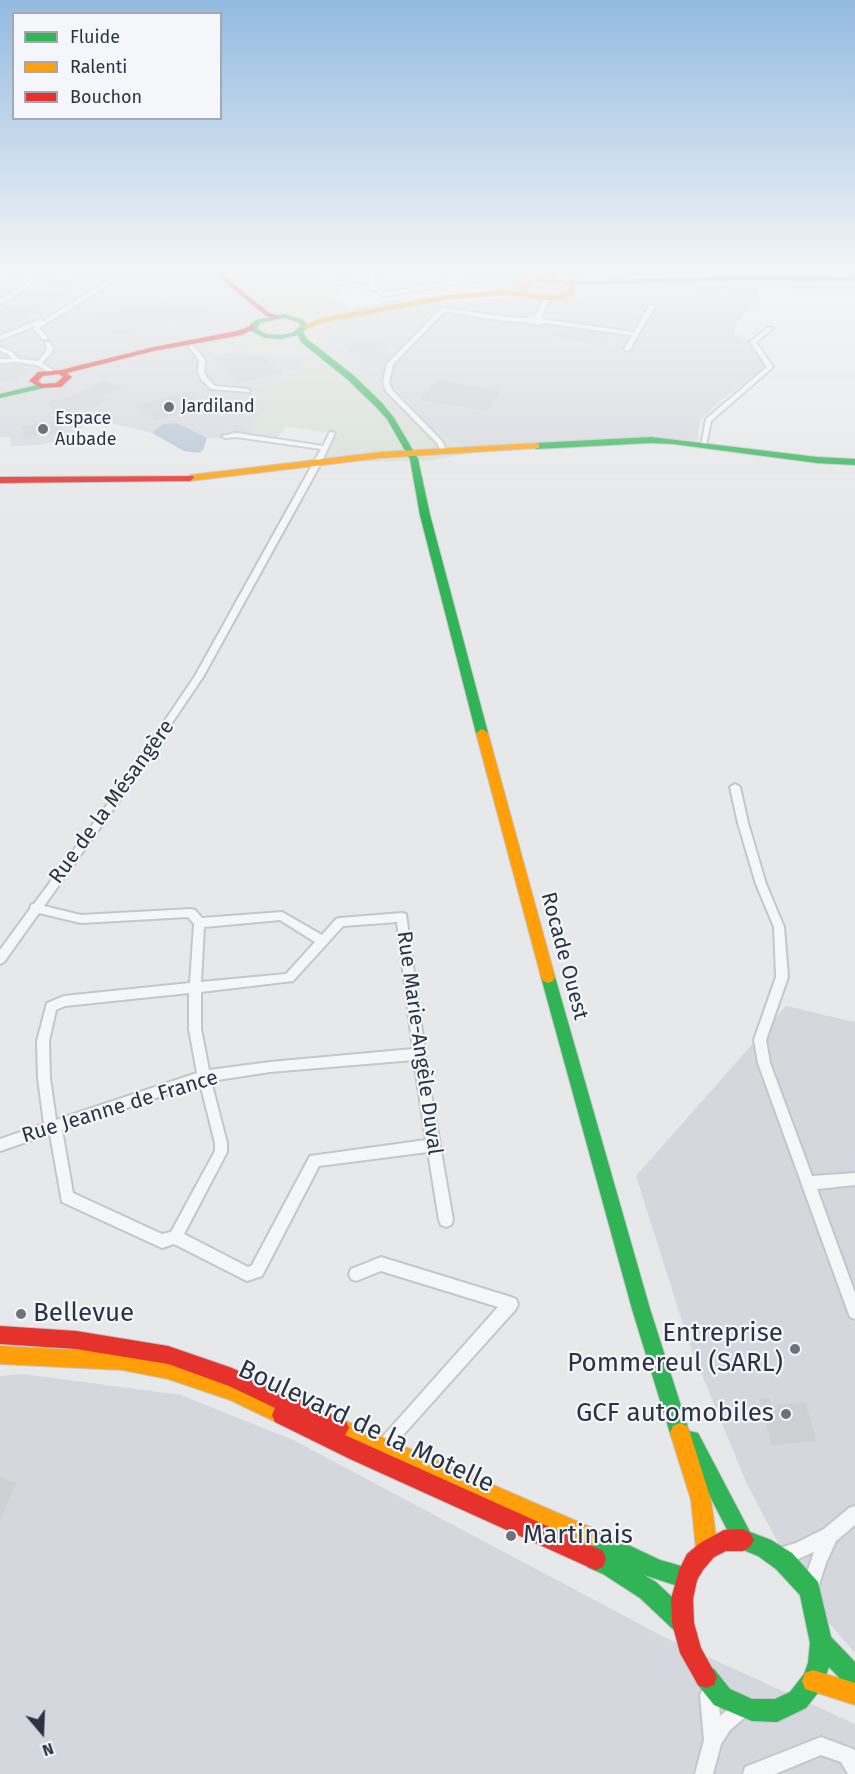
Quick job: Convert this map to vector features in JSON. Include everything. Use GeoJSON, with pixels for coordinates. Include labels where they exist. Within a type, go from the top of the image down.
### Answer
{"type":"FeatureCollection","features":[{"type":"Feature","properties":{"kind":"main road"},"geometry":{"type":"LineString","coordinates":[[0,394],[47,374],[134,354]]}},
{"type":"Feature","properties":{"kind":"main road"},"geometry":{"type":"LineString","coordinates":[[47,374],[156,354]]}},
{"type":"Feature","properties":{"kind":"main road","name":"Rocade Ouest"},"geometry":{"type":"LineString","coordinates":[[316,354],[325,358]]}},
{"type":"Feature","properties":{"kind":"main road","name":"Rocade Ouest"},"geometry":{"type":"LineString","coordinates":[[320,354],[365,392],[390,418],[410,456],[424,515],[640,1309],[701,1500],[707,1550]]}},
{"type":"Feature","properties":{"kind":"main road"},"geometry":{"type":"LineString","coordinates":[[0,480],[117,480],[232,475],[358,458],[651,440],[817,460],[855,462]]}},
{"type":"Feature","properties":{"kind":"main road","name":"Boulevard de la Motelle"},"geometry":{"type":"LineString","coordinates":[[0,1335],[76,1340],[168,1356],[232,1378],[382,1448],[578,1531],[657,1570],[687,1578]]}},
{"type":"Feature","properties":{"kind":"main road","name":"Boulevard de la Motelle"},"geometry":{"type":"LineString","coordinates":[[0,1355],[122,1361],[168,1368],[234,1392],[611,1566],[648,1590],[683,1623]]}},
{"type":"Feature","properties":{"kind":"main road","name":"Rocade Ouest"},"geometry":{"type":"LineString","coordinates":[[672,1405],[743,1540]]}},
{"type":"Feature","properties":{"kind":"main road"},"geometry":{"type":"LineString","coordinates":[[743,1540],[764,1546],[810,1590],[818,1621],[821,1643],[819,1663],[813,1681],[798,1700],[777,1711],[743,1708],[722,1697],[707,1679],[691,1653],[683,1623],[682,1599],[687,1578],[695,1562],[707,1550],[724,1541],[743,1540]]}},
{"type":"Feature","properties":{"kind":"main road"},"geometry":{"type":"LineString","coordinates":[[821,1643],[855,1678]]}},
{"type":"Feature","properties":{"kind":"main road"},"geometry":{"type":"LineString","coordinates":[[813,1681],[855,1694]]}},
{"type":"Feature","properties":{"kind":"street"},"geometry":{"type":"LineString","coordinates":[[8,354],[16,360],[47,374],[49,354]]}},
{"type":"Feature","properties":{"kind":"street"},"geometry":{"type":"LineString","coordinates":[[197,354],[202,360],[201,372],[204,379],[213,388],[247,391]]}},
{"type":"Feature","properties":{"kind":"street"},"geometry":{"type":"LineString","coordinates":[[400,354],[390,364],[386,382],[389,391],[440,442],[444,452]]}},
{"type":"Feature","properties":{"kind":"street"},"geometry":{"type":"LineString","coordinates":[[703,445],[708,420],[770,367],[761,354]]}},
{"type":"Feature","properties":{"kind":"street"},"geometry":{"type":"LineString","coordinates":[[0,361],[16,360]]}},
{"type":"Feature","properties":{"kind":"street","name":"Rue de la Mésangère"},"geometry":{"type":"LineString","coordinates":[[0,959],[161,736],[220,641],[332,433]]}},
{"type":"Feature","properties":{"kind":"street"},"geometry":{"type":"LineString","coordinates":[[225,436],[236,435],[325,448]]}},
{"type":"Feature","properties":{"kind":"street"},"geometry":{"type":"LineString","coordinates":[[735,787],[761,884],[779,927],[782,977],[760,1040],[764,1063],[855,1312]]}},
{"type":"Feature","properties":{"kind":"street"},"geometry":{"type":"LineString","coordinates":[[35,908],[81,919],[191,913],[199,923],[195,1029],[221,1143],[221,1152],[175,1237]]}},
{"type":"Feature","properties":{"kind":"street"},"geometry":{"type":"LineString","coordinates":[[199,923],[282,916],[323,941]]}},
{"type":"Feature","properties":{"kind":"street","name":"Rue Marie-Angèle Duval"},"geometry":{"type":"LineString","coordinates":[[53,1127],[44,1078],[43,1041],[51,1007],[64,1001],[289,978],[340,922],[402,917],[432,1145],[446,1220]]}},
{"type":"Feature","properties":{"kind":"street","name":"Rue Jeanne de France"},"geometry":{"type":"LineString","coordinates":[[0,1145],[204,1076],[270,1067],[420,1054]]}},
{"type":"Feature","properties":{"kind":"street"},"geometry":{"type":"LineString","coordinates":[[53,1127],[67,1197],[162,1241],[175,1237],[247,1274],[257,1271],[315,1160],[432,1145]]}},
{"type":"Feature","properties":{"kind":"street"},"geometry":{"type":"LineString","coordinates":[[808,1183],[855,1179]]}},
{"type":"Feature","properties":{"kind":"street"},"geometry":{"type":"LineString","coordinates":[[356,1274],[381,1264],[511,1304],[382,1448],[369,1456]]}},
{"type":"Feature","properties":{"kind":"street"},"geometry":{"type":"LineString","coordinates":[[778,1557],[798,1551],[830,1535],[855,1514]]}},
{"type":"Feature","properties":{"kind":"street"},"geometry":{"type":"LineString","coordinates":[[810,1590],[818,1561],[830,1535]]}},
{"type":"Feature","properties":{"kind":"street"},"geometry":{"type":"LineString","coordinates":[[704,1774],[713,1740],[712,1708],[707,1679]]}},
{"type":"Feature","properties":{"kind":"street"},"geometry":{"type":"LineString","coordinates":[[713,1740],[724,1724],[743,1708]]}},
{"type":"Feature","properties":{"kind":"street"},"geometry":{"type":"LineString","coordinates":[[752,1774],[821,1746],[847,1755],[855,1768]]}},
{"type":"Feature","properties":{"kind":"shaded area"},"geometry":{"type":"Polygon","coordinates":[[[0,354],[212,354],[214,356],[223,354],[270,354],[278,356],[286,354],[307,366],[252,387],[265,389],[255,398],[272,401],[245,434],[228,439],[207,438],[186,429],[181,424],[152,433],[86,417],[79,436],[39,445],[11,446],[10,437],[0,437],[0,354]]]}},
{"type":"Feature","properties":{"kind":"shaded area"},"geometry":{"type":"Polygon","coordinates":[[[270,354],[336,354],[367,377],[394,386],[426,422],[444,437],[469,448],[473,453],[427,461],[328,462],[322,447],[330,433],[286,426],[275,441],[245,434],[272,401],[255,398],[264,389],[250,386],[287,375],[306,366],[293,356],[286,354],[279,356],[270,354]]]}},
{"type":"Feature","properties":{"kind":"shaded area"},"geometry":{"type":"Polygon","coordinates":[[[336,354],[755,354],[762,361],[764,368],[721,400],[700,420],[697,441],[652,438],[469,448],[444,437],[426,422],[394,386],[367,377],[336,354]]]}},
{"type":"Feature","properties":{"kind":"shaded area"},"geometry":{"type":"Polygon","coordinates":[[[786,1006],[855,1022],[855,1653],[807,1598],[746,1482],[689,1343],[636,1176],[786,1006]]]}},
{"type":"Feature","properties":{"kind":"shaded area"},"geometry":{"type":"Polygon","coordinates":[[[23,1374],[181,1395],[293,1440],[666,1638],[855,1724],[855,1774],[0,1774],[0,1376],[23,1374]]]}},
{"type":"Feature","properties":{"kind":"water"},"geometry":{"type":"Polygon","coordinates":[[[177,423],[207,438],[203,450],[199,453],[184,451],[152,433],[163,424],[177,423]]]}},
{"type":"Feature","properties":{"kind":"building"},"geometry":{"type":"Polygon","coordinates":[[[233,354],[242,354],[248,358],[261,355],[282,372],[240,383],[212,359],[233,354]]]}},
{"type":"Feature","properties":{"kind":"building"},"geometry":{"type":"Polygon","coordinates":[[[6,365],[9,368],[22,365],[29,373],[16,376],[19,379],[0,383],[0,366],[6,365]]]}},
{"type":"Feature","properties":{"kind":"building"},"geometry":{"type":"Polygon","coordinates":[[[437,380],[501,391],[486,411],[421,400],[437,380]]]}},
{"type":"Feature","properties":{"kind":"building"},"geometry":{"type":"Polygon","coordinates":[[[103,381],[122,388],[101,398],[107,400],[96,405],[57,414],[47,403],[71,396],[103,381]]]}},
{"type":"Feature","properties":{"kind":"building","name":"Jardiland"},"geometry":{"type":"Polygon","coordinates":[[[187,393],[202,404],[199,405],[202,407],[156,421],[137,406],[187,393]]]}},
{"type":"Feature","properties":{"kind":"building","name":"Espace Aubade"},"geometry":{"type":"Polygon","coordinates":[[[61,421],[63,432],[24,438],[22,426],[61,421]]]}},
{"type":"Feature","properties":{"kind":"building","name":"GCF automobiles"},"geometry":{"type":"Polygon","coordinates":[[[770,1398],[772,1406],[805,1402],[817,1441],[772,1445],[759,1399],[770,1398]]]}},
{"type":"Feature","properties":{"kind":"building"},"geometry":{"type":"Polygon","coordinates":[[[0,1477],[17,1483],[0,1520],[0,1477]]]}},
{"type":"Feature","properties":{"kind":"traffic: fast"},"geometry":{"type":"LineString","coordinates":[[321,354],[379,405],[390,418],[414,459],[425,515],[482,733]]}},
{"type":"Feature","properties":{"kind":"traffic: fast"},"geometry":{"type":"LineString","coordinates":[[0,396],[41,386]]}},
{"type":"Feature","properties":{"kind":"traffic: fast"},"geometry":{"type":"LineString","coordinates":[[536,446],[651,440],[673,441],[817,460],[855,462]]}},
{"type":"Feature","properties":{"kind":"traffic: fast"},"geometry":{"type":"LineString","coordinates":[[548,977],[641,1309],[680,1433]]}},
{"type":"Feature","properties":{"kind":"traffic: fast"},"geometry":{"type":"LineString","coordinates":[[691,1440],[743,1540]]}},
{"type":"Feature","properties":{"kind":"traffic: fast"},"geometry":{"type":"LineString","coordinates":[[590,1537],[657,1570],[687,1578]]}},
{"type":"Feature","properties":{"kind":"traffic: fast"},"geometry":{"type":"LineString","coordinates":[[706,1677],[722,1697],[752,1710],[777,1711],[798,1700],[813,1681],[819,1663],[821,1643],[810,1590],[784,1561],[764,1547],[743,1540]]}},
{"type":"Feature","properties":{"kind":"traffic: fast"},"geometry":{"type":"LineString","coordinates":[[595,1559],[611,1566],[648,1590],[683,1623]]}},
{"type":"Feature","properties":{"kind":"traffic: fast"},"geometry":{"type":"LineString","coordinates":[[821,1643],[855,1678]]}},
{"type":"Feature","properties":{"kind":"traffic: slow"},"geometry":{"type":"LineString","coordinates":[[190,478],[381,455],[536,446]]}},
{"type":"Feature","properties":{"kind":"traffic: slow"},"geometry":{"type":"LineString","coordinates":[[482,733],[548,977]]}},
{"type":"Feature","properties":{"kind":"traffic: slow"},"geometry":{"type":"LineString","coordinates":[[0,1355],[122,1361],[168,1369],[234,1392],[282,1415]]}},
{"type":"Feature","properties":{"kind":"traffic: slow"},"geometry":{"type":"LineString","coordinates":[[339,1428],[590,1537]]}},
{"type":"Feature","properties":{"kind":"traffic: slow"},"geometry":{"type":"LineString","coordinates":[[680,1433],[701,1500],[707,1550]]}},
{"type":"Feature","properties":{"kind":"traffic: slow"},"geometry":{"type":"LineString","coordinates":[[813,1681],[855,1694]]}},
{"type":"Feature","properties":{"kind":"traffic: jam"},"geometry":{"type":"LineString","coordinates":[[61,372],[135,354]]}},
{"type":"Feature","properties":{"kind":"traffic: jam"},"geometry":{"type":"LineString","coordinates":[[61,372],[68,377],[58,385],[41,386],[33,381],[41,374],[61,372]]}},
{"type":"Feature","properties":{"kind":"traffic: jam"},"geometry":{"type":"LineString","coordinates":[[0,480],[190,478]]}},
{"type":"Feature","properties":{"kind":"traffic: jam"},"geometry":{"type":"LineString","coordinates":[[0,1335],[76,1340],[168,1355],[232,1378],[339,1428]]}},
{"type":"Feature","properties":{"kind":"traffic: jam"},"geometry":{"type":"LineString","coordinates":[[282,1415],[357,1452],[595,1559]]}},
{"type":"Feature","properties":{"kind":"traffic: jam"},"geometry":{"type":"LineString","coordinates":[[706,1677],[691,1653],[683,1623],[682,1599],[687,1578],[695,1562],[707,1550],[724,1541],[743,1540]]}},
{"type":"Feature","properties":{"kind":"place","name":"Jardiland"},"geometry":{"type":"Point","coordinates":[169,407]}},
{"type":"Feature","properties":{"kind":"place","name":"Espace Aubade"},"geometry":{"type":"Point","coordinates":[43,429]}},
{"type":"Feature","properties":{"kind":"place","name":"Bellevue"},"geometry":{"type":"Point","coordinates":[21,1314]}},
{"type":"Feature","properties":{"kind":"place","name":"Entreprise Pommereul (SARL)"},"geometry":{"type":"Point","coordinates":[795,1349]}},
{"type":"Feature","properties":{"kind":"place","name":"GCF automobiles"},"geometry":{"type":"Point","coordinates":[786,1414]}},
{"type":"Feature","properties":{"kind":"place","name":"Martinais"},"geometry":{"type":"Point","coordinates":[511,1536]}}]}
